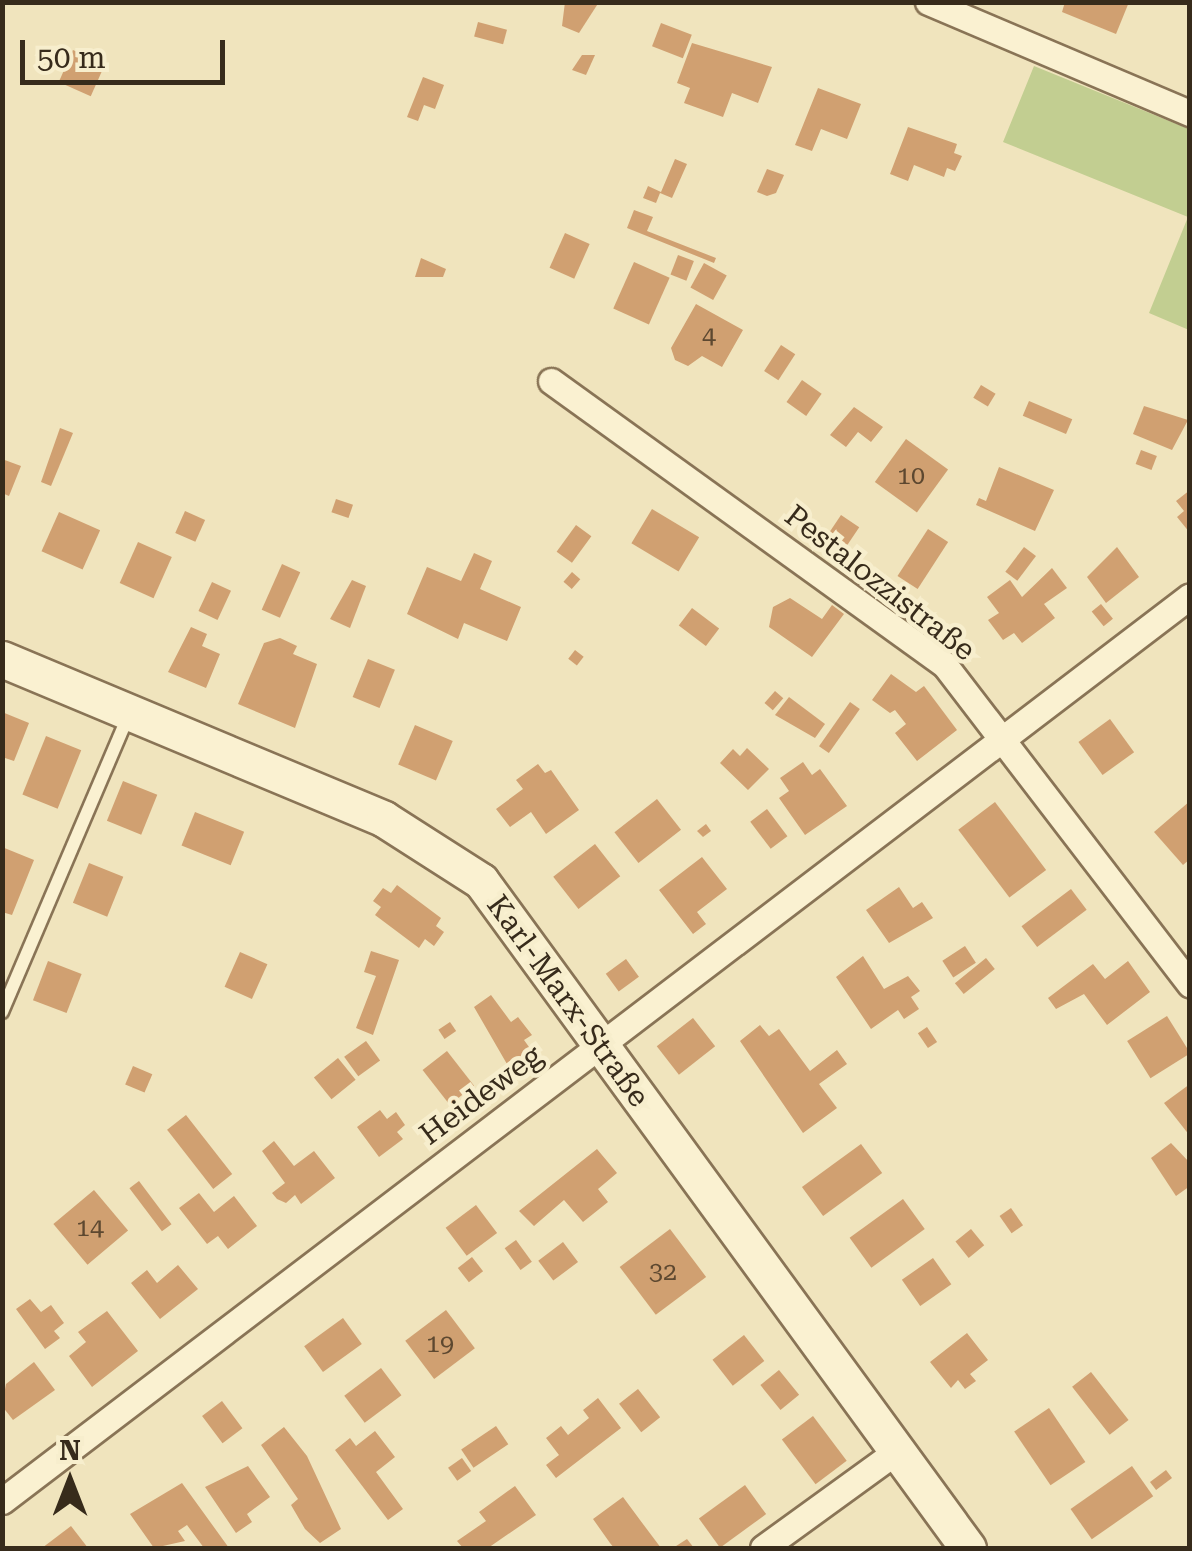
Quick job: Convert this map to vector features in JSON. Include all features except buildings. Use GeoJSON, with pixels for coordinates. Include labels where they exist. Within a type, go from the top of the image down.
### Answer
{"type":"FeatureCollection","features":[{"type":"Feature","properties":{"kind":"street"},"geometry":{"type":"LineString","coordinates":[[928,2],[1190,112]]}},
{"type":"Feature","properties":{"kind":"street","name":"Pestalozzistraße"},"geometry":{"type":"LineString","coordinates":[[551,381],[944,664],[1190,985]]}},
{"type":"Feature","properties":{"kind":"street","name":"Heideweg"},"geometry":{"type":"LineString","coordinates":[[2,1501],[1190,596]]}},
{"type":"Feature","properties":{"kind":"street","name":"Karl-Marx-Straße"},"geometry":{"type":"LineString","coordinates":[[2,659],[384,819],[481,881],[896,1451],[956,1544]]}},
{"type":"Feature","properties":{"kind":"street"},"geometry":{"type":"LineString","coordinates":[[763,1548],[896,1451]]}},
{"type":"Feature","properties":{"kind":"lane"},"geometry":{"type":"LineString","coordinates":[[2,1012],[130,712]]}},
{"type":"Feature","properties":{"kind":"green space"},"geometry":{"type":"Polygon","coordinates":[[[1034,66],[1189,129],[1189,330],[1149,313],[1188,217],[1003,142],[1034,66]]]}}]}
